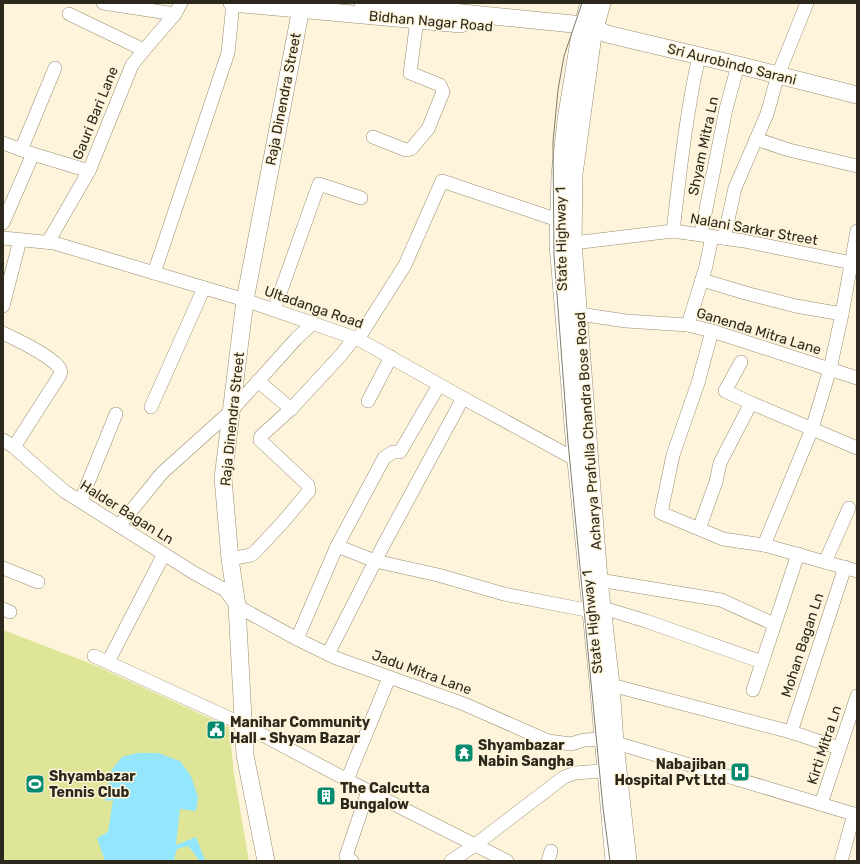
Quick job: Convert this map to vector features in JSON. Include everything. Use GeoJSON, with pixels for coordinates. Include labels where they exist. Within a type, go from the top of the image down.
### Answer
{"type":"FeatureCollection","features":[{"type":"Feature","properties":{"kind":"main road","name":"Bidhan Nagar Road"},"geometry":{"type":"LineString","coordinates":[[232,3],[301,6],[417,20],[592,31]]}},
{"type":"Feature","properties":{"kind":"main road"},"geometry":{"type":"LineString","coordinates":[[363,3],[592,31]]}},
{"type":"Feature","properties":{"kind":"main road","name":"Acharya Prafulla Chandra Bose Road"},"geometry":{"type":"LineString","coordinates":[[589,3],[592,31]]}},
{"type":"Feature","properties":{"kind":"main road","name":"Acharya Prafulla Chandra Bose Road"},"geometry":{"type":"LineString","coordinates":[[602,3],[592,31],[566,244],[579,314],[584,464],[599,580],[597,609],[611,685],[609,741]]}},
{"type":"Feature","properties":{"kind":"main road","name":"Raja Dinendra Street"},"geometry":{"type":"LineString","coordinates":[[266,861],[244,755],[237,606],[230,559],[223,478],[245,300],[301,6]]}},
{"type":"Feature","properties":{"kind":"main road","name":"Sri Aurobindo Sarani"},"geometry":{"type":"LineString","coordinates":[[592,31],[738,65],[857,95]]}},
{"type":"Feature","properties":{"kind":"main road","name":"State Highway 1"},"geometry":{"type":"LineString","coordinates":[[592,31],[566,120],[560,175],[558,220],[566,244],[584,464],[612,770],[614,861]]}},
{"type":"Feature","properties":{"kind":"main road"},"geometry":{"type":"LineString","coordinates":[[612,770],[628,861]]}},
{"type":"Feature","properties":{"kind":"street"},"geometry":{"type":"LineString","coordinates":[[103,3],[178,8]]}},
{"type":"Feature","properties":{"kind":"street"},"geometry":{"type":"LineString","coordinates":[[154,273],[228,53],[232,3]]}},
{"type":"Feature","properties":{"kind":"street"},"geometry":{"type":"LineString","coordinates":[[688,325],[706,266],[713,236],[767,114],[778,75],[807,3]]}},
{"type":"Feature","properties":{"kind":"street","name":"Gauri Bari Lane"},"geometry":{"type":"LineString","coordinates":[[48,242],[89,171],[132,66],[178,8]]}},
{"type":"Feature","properties":{"kind":"street"},"geometry":{"type":"LineString","coordinates":[[69,14],[144,50]]}},
{"type":"Feature","properties":{"kind":"street"},"geometry":{"type":"LineString","coordinates":[[373,137],[406,150],[411,150],[428,129],[443,92],[440,85],[410,73],[417,20]]}},
{"type":"Feature","properties":{"kind":"street"},"geometry":{"type":"LineString","coordinates":[[673,231],[683,142],[699,56]]}},
{"type":"Feature","properties":{"kind":"street","name":"Shyam Mitra Ln"},"geometry":{"type":"LineString","coordinates":[[713,236],[726,109],[738,65]]}},
{"type":"Feature","properties":{"kind":"street"},"geometry":{"type":"LineString","coordinates":[[3,224],[55,68]]}},
{"type":"Feature","properties":{"kind":"street"},"geometry":{"type":"LineString","coordinates":[[756,139],[789,150],[857,166]]}},
{"type":"Feature","properties":{"kind":"street"},"geometry":{"type":"LineString","coordinates":[[3,143],[89,171]]}},
{"type":"Feature","properties":{"kind":"street"},"geometry":{"type":"LineString","coordinates":[[230,559],[251,555],[255,552],[309,491],[308,485],[260,440],[261,436],[291,409],[356,338],[405,265],[442,181],[558,220]]}},
{"type":"Feature","properties":{"kind":"street"},"geometry":{"type":"LineString","coordinates":[[274,310],[319,184],[361,198]]}},
{"type":"Feature","properties":{"kind":"street","name":"Nalani Sarkar Street"},"geometry":{"type":"LineString","coordinates":[[566,244],[673,231],[744,240],[854,264]]}},
{"type":"Feature","properties":{"kind":"street"},"geometry":{"type":"LineString","coordinates":[[764,545],[812,429],[830,369],[854,264],[857,231]]}},
{"type":"Feature","properties":{"kind":"street","name":"Ultadanga Road"},"geometry":{"type":"LineString","coordinates":[[3,238],[54,243],[245,300],[356,338],[462,398],[584,464]]}},
{"type":"Feature","properties":{"kind":"street"},"geometry":{"type":"LineString","coordinates":[[3,306],[20,240]]}},
{"type":"Feature","properties":{"kind":"street"},"geometry":{"type":"LineString","coordinates":[[702,280],[796,306],[842,314]]}},
{"type":"Feature","properties":{"kind":"street"},"geometry":{"type":"LineString","coordinates":[[151,407],[204,288]]}},
{"type":"Feature","properties":{"kind":"street","name":"Ganenda Mitra Lane"},"geometry":{"type":"LineString","coordinates":[[579,314],[626,320],[688,325],[712,331],[857,378]]}},
{"type":"Feature","properties":{"kind":"street"},"geometry":{"type":"LineString","coordinates":[[120,526],[162,473],[232,410],[296,339],[313,323]]}},
{"type":"Feature","properties":{"kind":"street","name":"Mohan Bagan Ln"},"geometry":{"type":"LineString","coordinates":[[712,331],[698,383],[673,455],[661,513],[723,539],[764,545],[851,569],[791,732]]}},
{"type":"Feature","properties":{"kind":"street"},"geometry":{"type":"LineString","coordinates":[[3,333],[38,351],[59,367],[61,371],[60,375],[8,443]]}},
{"type":"Feature","properties":{"kind":"street"},"geometry":{"type":"LineString","coordinates":[[368,401],[391,357]]}},
{"type":"Feature","properties":{"kind":"street"},"geometry":{"type":"LineString","coordinates":[[741,362],[725,391],[857,448]]}},
{"type":"Feature","properties":{"kind":"street"},"geometry":{"type":"LineString","coordinates":[[258,382],[291,409]]}},
{"type":"Feature","properties":{"kind":"street"},"geometry":{"type":"LineString","coordinates":[[297,639],[337,546],[384,458],[393,452],[400,452],[439,385]]}},
{"type":"Feature","properties":{"kind":"street"},"geometry":{"type":"LineString","coordinates":[[328,654],[375,561],[462,398]]}},
{"type":"Feature","properties":{"kind":"street"},"geometry":{"type":"LineString","coordinates":[[699,530],[716,482],[720,463],[750,403]]}},
{"type":"Feature","properties":{"kind":"street"},"geometry":{"type":"LineString","coordinates":[[80,500],[116,414]]}},
{"type":"Feature","properties":{"kind":"street","name":"Halder Bagan Ln"},"geometry":{"type":"LineString","coordinates":[[8,443],[64,491],[194,574],[225,590],[237,606]]}},
{"type":"Feature","properties":{"kind":"street"},"geometry":{"type":"LineString","coordinates":[[825,562],[849,508]]}},
{"type":"Feature","properties":{"kind":"street"},"geometry":{"type":"LineString","coordinates":[[337,546],[375,561],[438,575],[504,594],[597,609],[646,621],[762,662]]}},
{"type":"Feature","properties":{"kind":"street"},"geometry":{"type":"LineString","coordinates":[[108,662],[164,554]]}},
{"type":"Feature","properties":{"kind":"street"},"geometry":{"type":"LineString","coordinates":[[753,690],[798,554]]}},
{"type":"Feature","properties":{"kind":"street"},"geometry":{"type":"LineString","coordinates":[[3,568],[38,582]]}},
{"type":"Feature","properties":{"kind":"street"},"geometry":{"type":"LineString","coordinates":[[599,580],[721,600],[774,624]]}},
{"type":"Feature","properties":{"kind":"street","name":"Jadu Mitra Lane"},"geometry":{"type":"LineString","coordinates":[[237,606],[328,654],[389,678],[464,704],[548,741],[571,744],[584,740],[609,741],[855,815]]}},
{"type":"Feature","properties":{"kind":"street"},"geometry":{"type":"LineString","coordinates":[[94,656],[242,724],[368,791],[507,861]]}},
{"type":"Feature","properties":{"kind":"street"},"geometry":{"type":"LineString","coordinates":[[347,780],[389,678]]}},
{"type":"Feature","properties":{"kind":"street"},"geometry":{"type":"LineString","coordinates":[[611,685],[791,732],[839,748]]}},
{"type":"Feature","properties":{"kind":"street","name":"Kirti Mitra Ln"},"geometry":{"type":"LineString","coordinates":[[821,804],[857,696]]}},
{"type":"Feature","properties":{"kind":"street"},"geometry":{"type":"LineString","coordinates":[[451,861],[475,845],[564,777],[575,773],[612,770]]}},
{"type":"Feature","properties":{"kind":"street"},"geometry":{"type":"LineString","coordinates":[[352,861],[346,856],[368,791]]}},
{"type":"Feature","properties":{"kind":"street"},"geometry":{"type":"LineString","coordinates":[[841,861],[855,815]]}},
{"type":"Feature","properties":{"kind":"green space"},"geometry":{"type":"Polygon","coordinates":[[[3,630],[92,664],[229,727],[234,774],[249,861],[3,861],[3,630]]]}},
{"type":"Feature","properties":{"kind":"water"},"geometry":{"type":"Polygon","coordinates":[[[137,753],[158,753],[180,761],[191,776],[198,797],[196,811],[180,809],[176,845],[196,837],[205,860],[199,861],[188,846],[177,849],[174,859],[176,861],[105,861],[97,838],[108,832],[113,800],[105,801],[111,771],[122,757],[137,753]]]}},
{"type":"Feature","properties":{"kind":"tram line"},"geometry":{"type":"LineString","coordinates":[[582,3],[564,56],[558,90],[553,142],[554,255],[568,442],[603,808],[610,861]]}},
{"type":"Feature","properties":{"kind":"place","name":"Manihar Community Hall - Shyam Bazar"},"geometry":{"type":"Point","coordinates":[216,730]}},
{"type":"Feature","properties":{"kind":"place","name":"Shyambazar Nabin Sangha"},"geometry":{"type":"Point","coordinates":[464,753]}},
{"type":"Feature","properties":{"kind":"place","name":"Nabajiban Hospital Pvt Ltd"},"geometry":{"type":"Point","coordinates":[740,772]}},
{"type":"Feature","properties":{"kind":"place","name":"Shyambazar Tennis Club"},"geometry":{"type":"Point","coordinates":[35,784]}},
{"type":"Feature","properties":{"kind":"place","name":"The Calcutta Bungalow"},"geometry":{"type":"Point","coordinates":[326,796]}}]}
